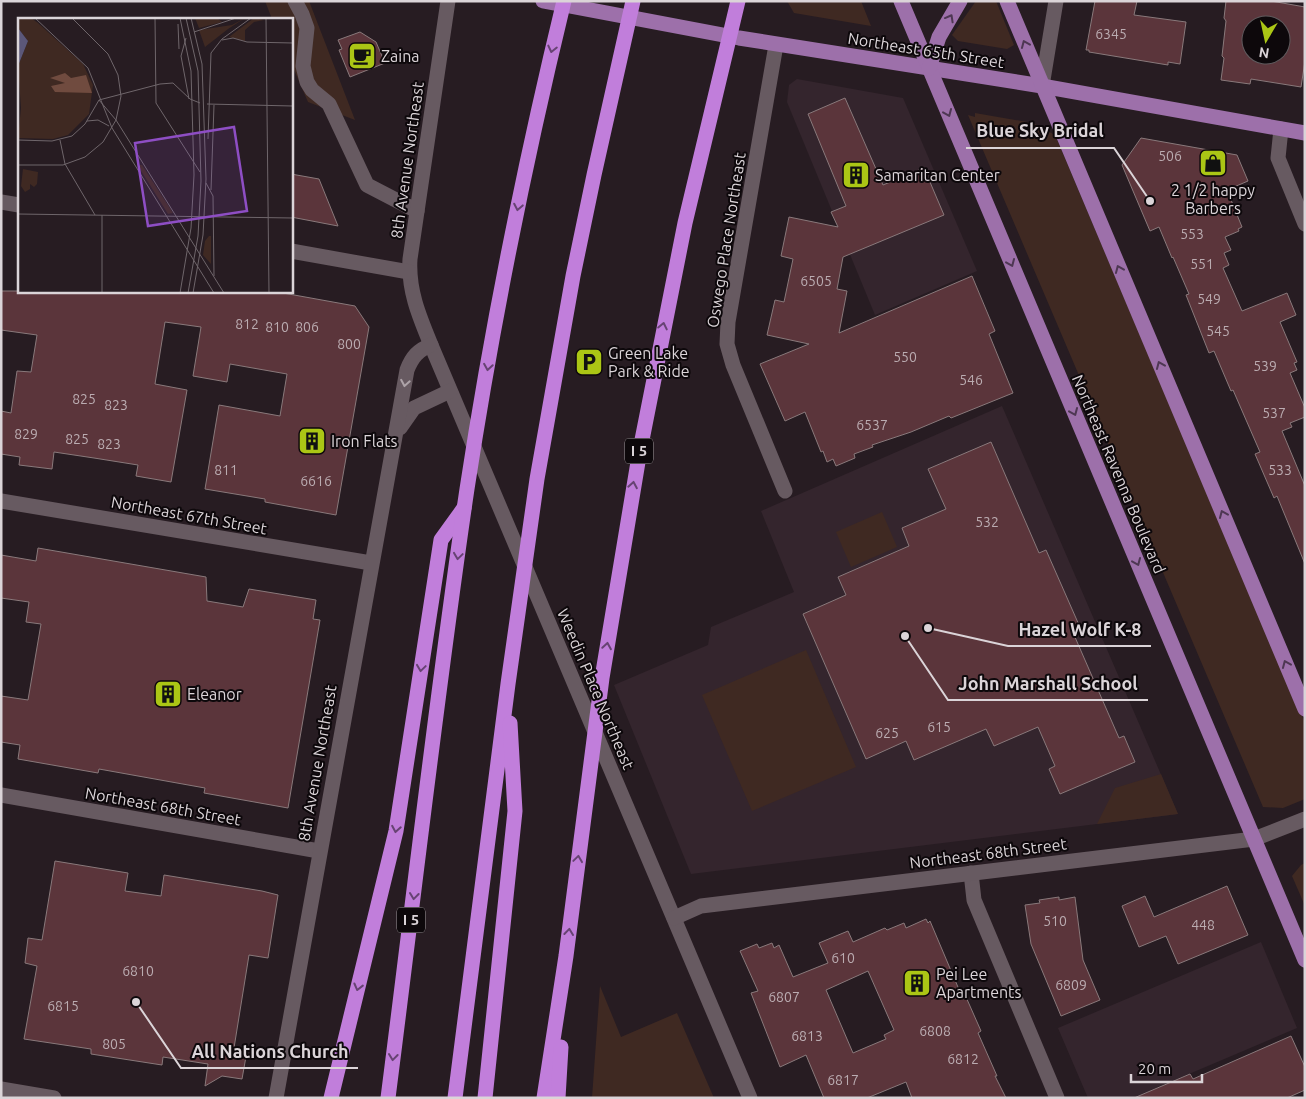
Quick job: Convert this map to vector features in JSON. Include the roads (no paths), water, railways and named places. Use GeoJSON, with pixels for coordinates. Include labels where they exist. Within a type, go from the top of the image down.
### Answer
{"type":"FeatureCollection","features":[{"type":"Feature","properties":{"kind":"highway","name":"I 5"},"geometry":{"type":"LineString","coordinates":[[388,1098],[465,508],[492,342],[519,198],[564,1]]}},
{"type":"Feature","properties":{"kind":"highway"},"geometry":{"type":"LineString","coordinates":[[454,1098],[508,684],[537,480],[554,378],[594,175],[633,1]]}},
{"type":"Feature","properties":{"kind":"highway","name":"I 5"},"geometry":{"type":"LineString","coordinates":[[544,1098],[566,956],[602,678],[640,450],[685,223],[738,1]]}},
{"type":"Feature","properties":{"kind":"highway"},"geometry":{"type":"LineString","coordinates":[[331,1098],[396,831],[440,540],[465,508]]}},
{"type":"Feature","properties":{"kind":"highway"},"geometry":{"type":"LineString","coordinates":[[485,1098],[515,811],[508,684]]}},
{"type":"Feature","properties":{"kind":"highway"},"geometry":{"type":"LineString","coordinates":[[558,1098],[566,956]]}},
{"type":"Feature","properties":{"kind":"main road","name":"Northeast 65th Street"},"geometry":{"type":"LineString","coordinates":[[543,1],[776,45],[1042,86],[1305,134]]}},
{"type":"Feature","properties":{"kind":"main road","name":"Northeast Ravenna Boulevard"},"geometry":{"type":"LineString","coordinates":[[901,1],[1305,960]]}},
{"type":"Feature","properties":{"kind":"main road"},"geometry":{"type":"LineString","coordinates":[[929,68],[939,37],[960,1]]}},
{"type":"Feature","properties":{"kind":"main road"},"geometry":{"type":"LineString","coordinates":[[1007,1],[1305,709]]}},
{"type":"Feature","properties":{"kind":"street"},"geometry":{"type":"LineString","coordinates":[[294,1],[302,14],[306,28],[303,66],[307,82],[312,90],[329,104],[366,185],[417,211]]}},
{"type":"Feature","properties":{"kind":"street","name":"8th Avenue Northeast"},"geometry":{"type":"LineString","coordinates":[[411,294],[409,272],[448,1]]}},
{"type":"Feature","properties":{"kind":"street"},"geometry":{"type":"LineString","coordinates":[[1042,86],[1056,1]]}},
{"type":"Feature","properties":{"kind":"street","name":"Oswego Place Northeast"},"geometry":{"type":"LineString","coordinates":[[776,45],[728,322],[727,344],[732,365],[785,491]]}},
{"type":"Feature","properties":{"kind":"street"},"geometry":{"type":"LineString","coordinates":[[1281,129],[1278,158],[1305,224]]}},
{"type":"Feature","properties":{"kind":"street"},"geometry":{"type":"LineString","coordinates":[[1,202],[18,205]]}},
{"type":"Feature","properties":{"kind":"street"},"geometry":{"type":"LineString","coordinates":[[292,252],[409,272]]}},
{"type":"Feature","properties":{"kind":"street","name":"Weedin Place Northeast"},"geometry":{"type":"LineString","coordinates":[[411,294],[430,345],[750,1098]]}},
{"type":"Feature","properties":{"kind":"street","name":"8th Avenue Northeast"},"geometry":{"type":"LineString","coordinates":[[276,1098],[407,370],[410,362],[422,349],[430,345]]}},
{"type":"Feature","properties":{"kind":"street","name":"8th Avenue Northeast"},"geometry":{"type":"LineString","coordinates":[[396,435],[414,408],[450,391]]}},
{"type":"Feature","properties":{"kind":"street","name":"Northeast 67th Street"},"geometry":{"type":"LineString","coordinates":[[1,501],[372,563]]}},
{"type":"Feature","properties":{"kind":"street","name":"Northeast 68th Street"},"geometry":{"type":"LineString","coordinates":[[1,795],[319,851]]}},
{"type":"Feature","properties":{"kind":"street","name":"Northeast 68th Street"},"geometry":{"type":"LineString","coordinates":[[674,918],[701,906],[1254,839],[1305,819]]}},
{"type":"Feature","properties":{"kind":"street"},"geometry":{"type":"LineString","coordinates":[[971,873],[974,900],[1057,1098]]}},
{"type":"Feature","properties":{"kind":"street"},"geometry":{"type":"LineString","coordinates":[[1,1089],[54,1098]]}},
{"type":"Feature","properties":{"kind":"place","name":"Zaina"},"geometry":{"type":"Point","coordinates":[362,56]}},
{"type":"Feature","properties":{"kind":"place","name":"2 1/2 happy Barbers"},"geometry":{"type":"Point","coordinates":[1213,163]}},
{"type":"Feature","properties":{"kind":"place","name":"Samaritan Center"},"geometry":{"type":"Point","coordinates":[856,175]}},
{"type":"Feature","properties":{"kind":"place","name":"Blue Sky Bridal"},"geometry":{"type":"Point","coordinates":[1150,201]}},
{"type":"Feature","properties":{"kind":"place","name":"Green Lake Park & Ride"},"geometry":{"type":"Point","coordinates":[589,362]}},
{"type":"Feature","properties":{"kind":"place","name":"Iron Flats"},"geometry":{"type":"Point","coordinates":[312,441]}},
{"type":"Feature","properties":{"kind":"place","name":"Hazel Wolf K-8"},"geometry":{"type":"Point","coordinates":[928,628]}},
{"type":"Feature","properties":{"kind":"place","name":"John Marshall School"},"geometry":{"type":"Point","coordinates":[905,636]}},
{"type":"Feature","properties":{"kind":"place","name":"Eleanor"},"geometry":{"type":"Point","coordinates":[168,694]}},
{"type":"Feature","properties":{"kind":"place","name":"Pei Lee Apartments"},"geometry":{"type":"Point","coordinates":[917,983]}},
{"type":"Feature","properties":{"kind":"place","name":"All Nations Church"},"geometry":{"type":"Point","coordinates":[136,1002]}}]}
